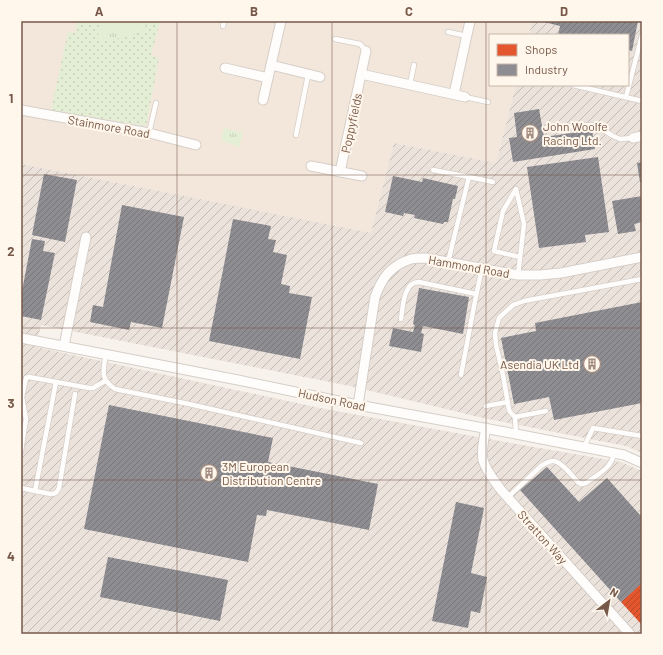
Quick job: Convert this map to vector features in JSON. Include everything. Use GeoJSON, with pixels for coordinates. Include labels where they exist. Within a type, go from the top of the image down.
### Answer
{"type":"FeatureCollection","features":[{"type":"Feature","properties":{"kind":"street"},"geometry":{"type":"LineString","coordinates":[[274,93],[264,95],[281,21]]}},
{"type":"Feature","properties":{"kind":"street"},"geometry":{"type":"LineString","coordinates":[[454,94],[470,21]]}},
{"type":"Feature","properties":{"kind":"street","name":"Poppyfields"},"geometry":{"type":"LineString","coordinates":[[340,172],[366,51]]}},
{"type":"Feature","properties":{"kind":"street"},"geometry":{"type":"LineString","coordinates":[[271,66],[320,78]]}},
{"type":"Feature","properties":{"kind":"street"},"geometry":{"type":"LineString","coordinates":[[225,68],[268,78]]}},
{"type":"Feature","properties":{"kind":"street"},"geometry":{"type":"LineString","coordinates":[[361,74],[465,97]]}},
{"type":"Feature","properties":{"kind":"street","name":"Stainmore Road"},"geometry":{"type":"LineString","coordinates":[[21,110],[149,133],[196,145]]}},
{"type":"Feature","properties":{"kind":"street"},"geometry":{"type":"LineString","coordinates":[[311,166],[362,176]]}},
{"type":"Feature","properties":{"kind":"street"},"geometry":{"type":"LineString","coordinates":[[64,346],[86,237]]}},
{"type":"Feature","properties":{"kind":"street","name":"Hammond Road"},"geometry":{"type":"LineString","coordinates":[[358,405],[375,297],[380,284],[388,272],[398,265],[412,259],[426,258],[518,275],[540,275],[562,273],[642,257]]}},
{"type":"Feature","properties":{"kind":"street","name":"Hudson Road"},"geometry":{"type":"LineString","coordinates":[[21,338],[358,405],[624,455],[642,463]]}},
{"type":"Feature","properties":{"kind":"street","name":"Stratton Way"},"geometry":{"type":"LineString","coordinates":[[486,428],[483,443],[483,459],[489,474],[630,634]]}},
{"type":"Feature","properties":{"kind":"lane"},"geometry":{"type":"LineString","coordinates":[[448,32],[467,36]]}},
{"type":"Feature","properties":{"kind":"lane"},"geometry":{"type":"LineString","coordinates":[[629,85],[642,35]]}},
{"type":"Feature","properties":{"kind":"lane"},"geometry":{"type":"LineString","coordinates":[[335,39],[360,44],[366,51]]}},
{"type":"Feature","properties":{"kind":"lane"},"geometry":{"type":"LineString","coordinates":[[410,84],[414,66]]}},
{"type":"Feature","properties":{"kind":"lane"},"geometry":{"type":"LineString","coordinates":[[296,135],[308,75]]}},
{"type":"Feature","properties":{"kind":"lane"},"geometry":{"type":"LineString","coordinates":[[577,86],[642,101]]}},
{"type":"Feature","properties":{"kind":"lane"},"geometry":{"type":"LineString","coordinates":[[626,97],[629,86]]}},
{"type":"Feature","properties":{"kind":"lane"},"geometry":{"type":"LineString","coordinates":[[465,97],[488,102]]}},
{"type":"Feature","properties":{"kind":"lane"},"geometry":{"type":"LineString","coordinates":[[149,133],[156,103]]}},
{"type":"Feature","properties":{"kind":"lane"},"geometry":{"type":"LineString","coordinates":[[557,127],[591,125],[597,126],[612,136],[620,139],[638,137]]}},
{"type":"Feature","properties":{"kind":"lane"},"geometry":{"type":"LineString","coordinates":[[433,170],[493,182]]}},
{"type":"Feature","properties":{"kind":"lane"},"geometry":{"type":"LineString","coordinates":[[448,262],[469,177]]}},
{"type":"Feature","properties":{"kind":"lane"},"geometry":{"type":"LineString","coordinates":[[518,275],[524,224],[516,189],[503,211],[494,251],[520,257]]}},
{"type":"Feature","properties":{"kind":"lane"},"geometry":{"type":"LineString","coordinates":[[461,375],[482,268]]}},
{"type":"Feature","properties":{"kind":"lane"},"geometry":{"type":"LineString","coordinates":[[516,434],[515,417],[509,410],[496,345],[495,332],[499,318],[512,305],[524,301],[642,279]]}},
{"type":"Feature","properties":{"kind":"lane"},"geometry":{"type":"LineString","coordinates":[[401,319],[406,292],[408,287],[415,282],[476,294]]}},
{"type":"Feature","properties":{"kind":"lane"},"geometry":{"type":"LineString","coordinates":[[106,354],[104,368],[105,381],[116,390],[189,404],[361,442]]}},
{"type":"Feature","properties":{"kind":"lane"},"geometry":{"type":"LineString","coordinates":[[21,450],[26,419],[22,397],[26,378],[89,388],[93,388],[105,381]]}},
{"type":"Feature","properties":{"kind":"lane"},"geometry":{"type":"LineString","coordinates":[[36,491],[56,382]]}},
{"type":"Feature","properties":{"kind":"lane"},"geometry":{"type":"LineString","coordinates":[[21,488],[51,494],[58,491],[75,394]]}},
{"type":"Feature","properties":{"kind":"lane"},"geometry":{"type":"LineString","coordinates":[[486,406],[508,402]]}},
{"type":"Feature","properties":{"kind":"lane"},"geometry":{"type":"LineString","coordinates":[[515,417],[546,412]]}},
{"type":"Feature","properties":{"kind":"lane"},"geometry":{"type":"LineString","coordinates":[[584,448],[593,428],[642,436]]}},
{"type":"Feature","properties":{"kind":"lane"},"geometry":{"type":"LineString","coordinates":[[508,497],[541,466],[548,462],[556,461],[561,464],[579,483],[582,484],[586,483],[608,466],[614,453]]}},
{"type":"Feature","properties":{"kind":"shaded area"},"geometry":{"type":"Polygon","coordinates":[[[21,21],[532,21],[529,34],[489,34],[489,86],[516,86],[496,163],[394,143],[371,234],[21,164],[21,21]]]}},
{"type":"Feature","properties":{"kind":"shaded area"},"geometry":{"type":"Polygon","coordinates":[[[532,21],[642,21],[642,453],[626,446],[483,418],[350,386],[41,325],[36,347],[320,408],[621,462],[642,471],[642,634],[21,634],[21,164],[371,233],[394,143],[496,163],[516,86],[629,86],[629,34],[529,34],[532,21]]]}},
{"type":"Feature","properties":{"kind":"green space"},"geometry":{"type":"Polygon","coordinates":[[[77,21],[160,21],[151,56],[159,58],[146,126],[51,110],[68,32],[75,33],[77,21]]]}},
{"type":"Feature","properties":{"kind":"green space"},"geometry":{"type":"Polygon","coordinates":[[[108,21],[149,21],[142,31],[132,36],[100,41],[98,34],[108,21]]]}},
{"type":"Feature","properties":{"kind":"green space"},"geometry":{"type":"Polygon","coordinates":[[[114,21],[143,21],[122,34],[114,21]]]}},
{"type":"Feature","properties":{"kind":"green space"},"geometry":{"type":"Polygon","coordinates":[[[224,128],[243,133],[239,147],[221,140],[224,128]]]}},
{"type":"Feature","properties":{"kind":"building: Shops"},"geometry":{"type":"Polygon","coordinates":[[[642,583],[642,625],[621,602],[642,583]]]}},
{"type":"Feature","properties":{"kind":"building: Industry"},"geometry":{"type":"Polygon","coordinates":[[[540,21],[638,21],[632,51],[629,50],[629,34],[558,34],[560,26],[540,21]]]}},
{"type":"Feature","properties":{"kind":"building: Industry","name":"John Woolfe Racing Ltd."},"geometry":{"type":"Polygon","coordinates":[[[539,109],[544,137],[592,130],[595,149],[513,162],[509,138],[517,137],[514,113],[539,109]]]}},
{"type":"Feature","properties":{"kind":"building: Industry"},"geometry":{"type":"Polygon","coordinates":[[[598,157],[609,232],[585,235],[586,242],[539,248],[527,167],[598,157]]]}},
{"type":"Feature","properties":{"kind":"building: Industry"},"geometry":{"type":"Polygon","coordinates":[[[642,162],[642,182],[640,182],[637,163],[642,162]]]}},
{"type":"Feature","properties":{"kind":"building: Industry"},"geometry":{"type":"Polygon","coordinates":[[[44,174],[77,180],[65,242],[32,235],[44,174]]]}},
{"type":"Feature","properties":{"kind":"building: Industry"},"geometry":{"type":"Polygon","coordinates":[[[393,176],[422,182],[423,178],[458,186],[455,199],[453,199],[448,222],[444,222],[443,224],[414,218],[415,215],[404,213],[403,216],[385,212],[393,176]]]}},
{"type":"Feature","properties":{"kind":"building: Industry"},"geometry":{"type":"Polygon","coordinates":[[[642,196],[642,222],[634,224],[636,231],[618,234],[612,201],[642,196]]]}},
{"type":"Feature","properties":{"kind":"building: Industry"},"geometry":{"type":"Polygon","coordinates":[[[122,205],[184,217],[162,328],[131,322],[129,330],[90,322],[93,305],[103,307],[122,205]]]}},
{"type":"Feature","properties":{"kind":"building: Industry"},"geometry":{"type":"Polygon","coordinates":[[[233,219],[271,226],[268,239],[276,240],[273,252],[287,255],[281,284],[290,286],[289,293],[312,297],[300,359],[209,341],[233,219]]]}},
{"type":"Feature","properties":{"kind":"building: Industry"},"geometry":{"type":"Polygon","coordinates":[[[32,239],[45,241],[43,251],[55,253],[41,320],[21,316],[21,296],[32,239]]]}},
{"type":"Feature","properties":{"kind":"building: Industry"},"geometry":{"type":"Polygon","coordinates":[[[419,288],[469,297],[463,334],[423,326],[421,333],[424,334],[421,352],[389,346],[393,328],[413,332],[419,288]]]}},
{"type":"Feature","properties":{"kind":"building: Industry","name":"Asendia UK Ltd"},"geometry":{"type":"Polygon","coordinates":[[[642,302],[642,403],[554,420],[549,397],[514,404],[501,338],[536,331],[535,323],[642,302]]]}},
{"type":"Feature","properties":{"kind":"building: Industry","name":"3M European Distribution Centre"},"geometry":{"type":"Polygon","coordinates":[[[109,405],[273,438],[268,462],[378,484],[369,530],[267,510],[266,516],[257,515],[248,562],[84,529],[109,405]]]}},
{"type":"Feature","properties":{"kind":"building: Industry"},"geometry":{"type":"Polygon","coordinates":[[[547,467],[579,502],[607,478],[640,515],[642,513],[642,583],[621,602],[520,490],[547,467]]]}},
{"type":"Feature","properties":{"kind":"building: Industry"},"geometry":{"type":"Polygon","coordinates":[[[456,502],[484,508],[471,573],[487,577],[480,613],[471,611],[468,628],[432,621],[456,502]]]}},
{"type":"Feature","properties":{"kind":"building: Industry"},"geometry":{"type":"Polygon","coordinates":[[[108,557],[228,580],[220,621],[100,597],[108,557]]]}},
{"type":"Feature","properties":{"kind":"place","name":"John Woolfe Racing Ltd."},"geometry":{"type":"Point","coordinates":[530,133]}},
{"type":"Feature","properties":{"kind":"place","name":"Asendia UK Ltd"},"geometry":{"type":"Point","coordinates":[592,364]}},
{"type":"Feature","properties":{"kind":"place","name":"3M European Distribution Centre"},"geometry":{"type":"Point","coordinates":[209,473]}}]}
